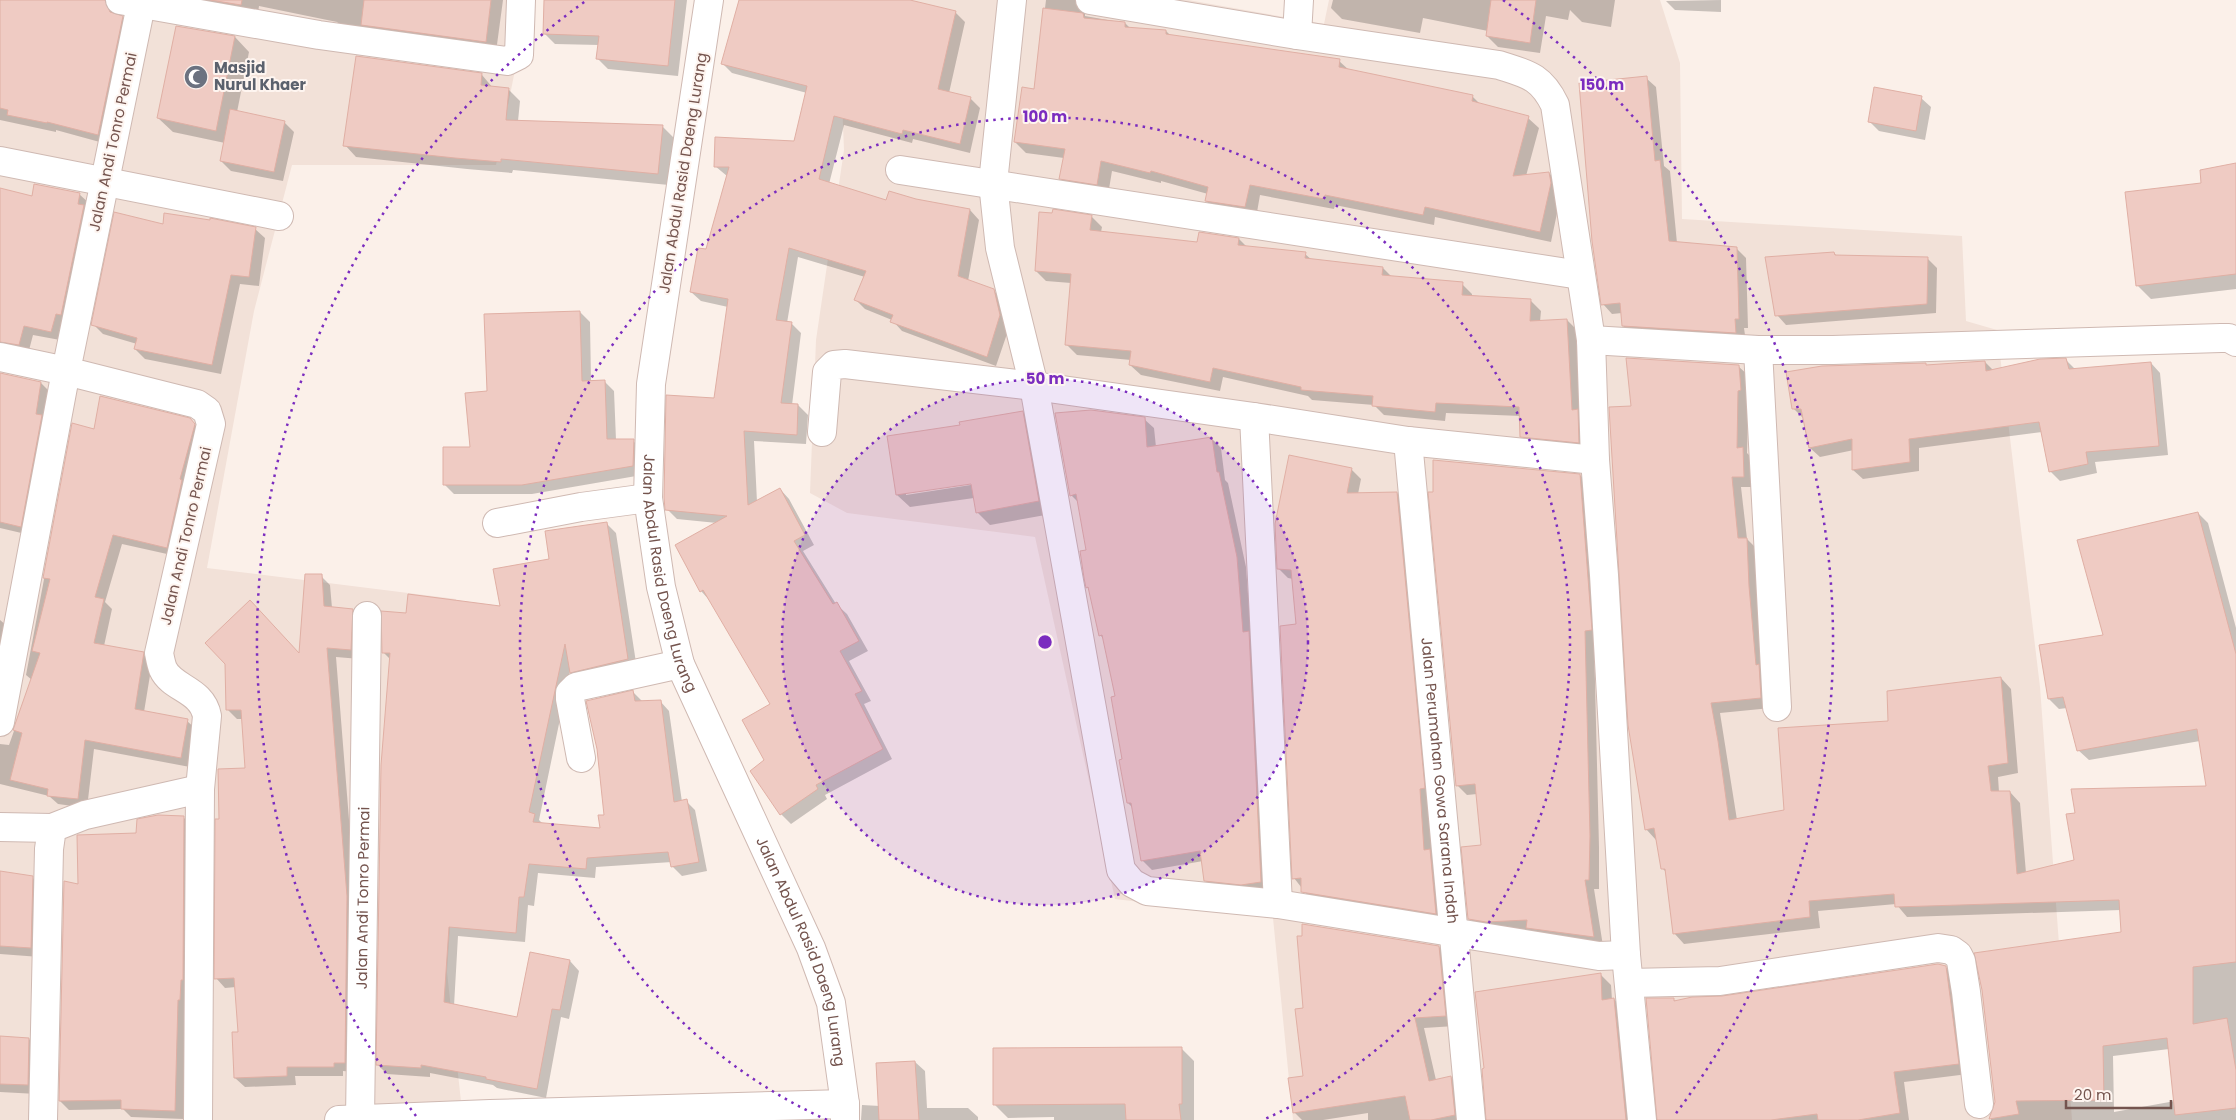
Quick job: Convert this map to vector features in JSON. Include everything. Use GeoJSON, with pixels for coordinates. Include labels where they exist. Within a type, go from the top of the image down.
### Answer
{"type":"FeatureCollection","features":[{"type":"Feature","properties":{"kind":"street"},"geometry":{"type":"LineString","coordinates":[[134,2],[319,35],[507,61],[519,55],[522,0]]}},
{"type":"Feature","properties":{"kind":"street","name":"Jalan Abdul Rasid Daeng Lurang"},"geometry":{"type":"LineString","coordinates":[[710,0],[652,384],[648,498],[661,587],[680,664],[811,948],[831,1003],[845,1112]]}},
{"type":"Feature","properties":{"kind":"street"},"geometry":{"type":"LineString","coordinates":[[1012,0],[993,183],[1000,248],[1034,386],[1121,870],[1132,882],[1146,891],[1278,904],[1599,956],[1626,955]]}},
{"type":"Feature","properties":{"kind":"street"},"geometry":{"type":"LineString","coordinates":[[1090,0],[1498,65],[1527,74],[1547,88],[1555,105],[1590,340],[1595,460],[1605,585],[1626,955],[1642,1120]]}},
{"type":"Feature","properties":{"kind":"street"},"geometry":{"type":"LineString","coordinates":[[1297,34],[1298,0]]}},
{"type":"Feature","properties":{"kind":"street","name":"Jalan Andi Tonro Permai"},"geometry":{"type":"LineString","coordinates":[[66,371],[105,181],[134,2]]}},
{"type":"Feature","properties":{"kind":"street"},"geometry":{"type":"LineString","coordinates":[[0,162],[279,216]]}},
{"type":"Feature","properties":{"kind":"street"},"geometry":{"type":"LineString","coordinates":[[900,170],[1580,275]]}},
{"type":"Feature","properties":{"kind":"street"},"geometry":{"type":"LineString","coordinates":[[1590,340],[1758,350],[1872,349],[2221,338],[2229,338],[2236,342]]}},
{"type":"Feature","properties":{"kind":"street"},"geometry":{"type":"LineString","coordinates":[[1758,350],[1777,707]]}},
{"type":"Feature","properties":{"kind":"street","name":"Jalan Andi Tonro Permai"},"geometry":{"type":"LineString","coordinates":[[0,357],[66,371],[197,404],[207,411],[211,424],[159,653],[163,670],[171,679],[192,692],[205,708],[207,716],[200,789],[198,1120]]}},
{"type":"Feature","properties":{"kind":"street"},"geometry":{"type":"LineString","coordinates":[[822,432],[827,372],[834,365],[845,364],[1034,386],[1408,441],[1595,460]]}},
{"type":"Feature","properties":{"kind":"street"},"geometry":{"type":"LineString","coordinates":[[0,722],[66,371]]}},
{"type":"Feature","properties":{"kind":"street"},"geometry":{"type":"LineString","coordinates":[[1254,417],[1278,904]]}},
{"type":"Feature","properties":{"kind":"street","name":"Jalan Perumahan Gowa Sarana Indah"},"geometry":{"type":"LineString","coordinates":[[1408,441],[1470,1120]]}},
{"type":"Feature","properties":{"kind":"street"},"geometry":{"type":"LineString","coordinates":[[497,523],[581,507],[648,498]]}},
{"type":"Feature","properties":{"kind":"street","name":"Jalan Andi Tonro Permai"},"geometry":{"type":"LineString","coordinates":[[353,1120],[367,616]]}},
{"type":"Feature","properties":{"kind":"street"},"geometry":{"type":"LineString","coordinates":[[581,758],[570,699],[570,693],[576,687],[680,664]]}},
{"type":"Feature","properties":{"kind":"street"},"geometry":{"type":"LineString","coordinates":[[0,827],[52,828],[85,816],[200,789]]}},
{"type":"Feature","properties":{"kind":"street"},"geometry":{"type":"LineString","coordinates":[[43,1120],[49,848],[52,828]]}},
{"type":"Feature","properties":{"kind":"street"},"geometry":{"type":"LineString","coordinates":[[1629,983],[1720,981],[1938,948],[1951,950],[1958,955],[1961,961],[1979,1104]]}},
{"type":"Feature","properties":{"kind":"street"},"geometry":{"type":"LineString","coordinates":[[353,1120],[845,1112]]}},
{"type":"Feature","properties":{"kind":"shaded area"},"geometry":{"type":"Polygon","coordinates":[[[0,0],[529,0],[496,165],[292,165],[254,311],[207,568],[456,599],[467,674],[447,972],[463,1120],[0,1120],[0,0]]]}},
{"type":"Feature","properties":{"kind":"shaded area"},"geometry":{"type":"Polygon","coordinates":[[[838,0],[1188,0],[1324,24],[1329,0],[1660,0],[1680,63],[1682,219],[1962,236],[1966,321],[1997,330],[2040,687],[2072,1120],[1293,1120],[1273,918],[1115,899],[1035,537],[847,513],[810,493],[816,340],[844,150],[838,0]]]}},
{"type":"Feature","properties":{"kind":"building"},"geometry":{"type":"Polygon","coordinates":[[[0,0],[105,0],[110,12],[123,16],[98,135],[47,122],[7,115],[8,110],[0,108],[0,0]]]}},
{"type":"Feature","properties":{"kind":"building"},"geometry":{"type":"Polygon","coordinates":[[[210,0],[242,0],[241,5],[210,0]]]}},
{"type":"Feature","properties":{"kind":"building"},"geometry":{"type":"Polygon","coordinates":[[[364,0],[491,0],[486,42],[361,25],[364,0]]]}},
{"type":"Feature","properties":{"kind":"building"},"geometry":{"type":"Polygon","coordinates":[[[544,0],[675,0],[668,66],[596,59],[599,36],[543,34],[544,0]]]}},
{"type":"Feature","properties":{"kind":"building"},"geometry":{"type":"Polygon","coordinates":[[[739,0],[910,0],[956,11],[938,89],[971,97],[960,144],[903,130],[902,134],[834,116],[819,179],[886,200],[889,191],[916,199],[970,209],[958,276],[994,289],[1000,315],[987,357],[890,322],[893,315],[854,300],[866,271],[789,248],[776,320],[792,322],[781,403],[798,404],[797,435],[744,431],[748,505],[780,488],[805,535],[794,541],[833,604],[837,602],[859,641],[840,651],[862,691],[855,694],[883,749],[816,785],[818,789],[780,815],[750,771],[764,760],[742,720],[770,704],[703,590],[700,592],[675,545],[727,516],[665,510],[664,497],[666,395],[714,398],[728,299],[690,292],[698,248],[706,249],[729,167],[714,167],[715,137],[794,141],[807,86],[721,64],[739,0]]]}},
{"type":"Feature","properties":{"kind":"building"},"geometry":{"type":"Polygon","coordinates":[[[1491,0],[1536,0],[1530,43],[1486,36],[1491,0]]]}},
{"type":"Feature","properties":{"kind":"building"},"geometry":{"type":"Polygon","coordinates":[[[1043,8],[1083,13],[1084,18],[1125,22],[1125,27],[1166,30],[1166,34],[1340,59],[1339,67],[1473,95],[1472,101],[1529,116],[1513,176],[1549,172],[1551,183],[1540,232],[1425,207],[1423,215],[1325,195],[1324,199],[1250,185],[1245,207],[1205,201],[1208,187],[1151,171],[1150,173],[1101,161],[1097,185],[1059,179],[1065,149],[1014,142],[1022,87],[1034,89],[1043,8]]]}},
{"type":"Feature","properties":{"kind":"building","name":"Masjid Nurul Khaer"},"geometry":{"type":"Polygon","coordinates":[[[176,26],[235,36],[216,131],[157,118],[176,26]]]}},
{"type":"Feature","properties":{"kind":"building"},"geometry":{"type":"Polygon","coordinates":[[[356,56],[482,73],[481,85],[509,88],[506,120],[663,125],[658,174],[501,159],[501,162],[455,158],[343,146],[356,56]]]}},
{"type":"Feature","properties":{"kind":"building"},"geometry":{"type":"Polygon","coordinates":[[[1647,76],[1655,161],[1660,160],[1669,241],[1737,247],[1739,319],[1735,319],[1736,333],[1622,326],[1620,303],[1601,305],[1592,241],[1579,83],[1647,76]]]}},
{"type":"Feature","properties":{"kind":"building"},"geometry":{"type":"Polygon","coordinates":[[[1874,87],[1922,96],[1916,131],[1868,122],[1874,87]]]}},
{"type":"Feature","properties":{"kind":"building"},"geometry":{"type":"Polygon","coordinates":[[[230,109],[285,121],[274,172],[220,161],[230,109]]]}},
{"type":"Feature","properties":{"kind":"building"},"geometry":{"type":"Polygon","coordinates":[[[2236,163],[2236,274],[2136,286],[2125,192],[2201,183],[2200,170],[2236,163]]]}},
{"type":"Feature","properties":{"kind":"building"},"geometry":{"type":"Polygon","coordinates":[[[34,184],[80,193],[78,204],[84,205],[61,315],[56,314],[51,332],[24,326],[19,345],[0,342],[0,188],[32,196],[34,184]]]}},
{"type":"Feature","properties":{"kind":"building"},"geometry":{"type":"Polygon","coordinates":[[[1053,209],[1092,215],[1090,230],[1197,242],[1199,232],[1239,238],[1238,245],[1306,252],[1305,258],[1383,267],[1382,275],[1463,282],[1462,295],[1531,299],[1530,321],[1567,319],[1572,410],[1578,409],[1579,443],[1520,437],[1519,407],[1436,403],[1435,412],[1372,406],[1373,396],[1301,390],[1301,387],[1213,368],[1210,382],[1129,365],[1131,351],[1065,345],[1071,274],[1035,271],[1039,212],[1052,213],[1053,209]]]}},
{"type":"Feature","properties":{"kind":"building"},"geometry":{"type":"Polygon","coordinates":[[[114,212],[163,224],[164,213],[210,220],[210,218],[256,227],[249,277],[231,275],[212,365],[134,349],[137,338],[91,325],[114,212]]]}},
{"type":"Feature","properties":{"kind":"building"},"geometry":{"type":"Polygon","coordinates":[[[1834,252],[1835,255],[1928,257],[1927,304],[1775,316],[1765,257],[1834,252]]]}},
{"type":"Feature","properties":{"kind":"building"},"geometry":{"type":"Polygon","coordinates":[[[580,311],[582,381],[605,380],[607,439],[634,439],[633,466],[522,485],[443,485],[443,447],[470,447],[465,393],[487,391],[484,314],[580,311]]]}},
{"type":"Feature","properties":{"kind":"building"},"geometry":{"type":"Polygon","coordinates":[[[1626,358],[1739,365],[1741,390],[1738,391],[1737,448],[1743,447],[1744,477],[1732,477],[1738,538],[1747,538],[1749,586],[1756,665],[1759,664],[1761,698],[1711,703],[1729,820],[1784,810],[1778,728],[1888,721],[1887,691],[2001,677],[2008,763],[1988,766],[1991,791],[2010,791],[2017,874],[2074,860],[2066,814],[2075,813],[2071,789],[2206,786],[2197,729],[2077,751],[2063,697],[2048,699],[2039,645],[2103,635],[2077,540],[2198,512],[2236,654],[2236,962],[2193,967],[2193,1024],[2227,1018],[2236,1070],[2236,1108],[2175,1115],[2167,1038],[2103,1046],[2104,1100],[2016,1101],[2019,1114],[1989,1119],[1995,1102],[1982,990],[1974,953],[2121,932],[2119,900],[1895,907],[1894,894],[1809,901],[1810,917],[1673,934],[1665,869],[1661,869],[1654,828],[1645,830],[1628,725],[1609,407],[1631,406],[1626,358]]]}},
{"type":"Feature","properties":{"kind":"building"},"geometry":{"type":"Polygon","coordinates":[[[2066,358],[2069,369],[2151,362],[2159,446],[2086,452],[2088,464],[2049,472],[2039,422],[1909,439],[1910,462],[1852,470],[1852,439],[1809,448],[1801,409],[1792,409],[1786,372],[1822,366],[1926,363],[1926,365],[1985,361],[1986,371],[2040,359],[2066,358]]]}},
{"type":"Feature","properties":{"kind":"building"},"geometry":{"type":"Polygon","coordinates":[[[0,373],[41,382],[36,414],[42,415],[21,527],[0,522],[0,373]]]}},
{"type":"Feature","properties":{"kind":"building"},"geometry":{"type":"Polygon","coordinates":[[[100,396],[190,418],[195,424],[180,479],[182,480],[167,548],[113,535],[95,597],[104,599],[94,643],[144,652],[135,709],[188,719],[181,758],[85,740],[78,799],[47,796],[48,789],[10,780],[22,733],[13,730],[40,653],[32,651],[50,579],[43,578],[72,423],[94,429],[100,396]]]}},
{"type":"Feature","properties":{"kind":"building"},"geometry":{"type":"Polygon","coordinates":[[[1091,410],[1145,417],[1147,447],[1212,437],[1217,472],[1219,472],[1237,557],[1243,632],[1249,631],[1261,882],[1241,885],[1204,881],[1200,851],[1141,861],[1131,803],[1127,803],[1119,760],[1122,759],[1111,697],[1115,696],[1102,635],[1099,636],[1088,587],[1086,588],[1080,551],[1086,550],[1076,494],[1070,496],[1055,413],[1091,410]]]}},
{"type":"Feature","properties":{"kind":"building"},"geometry":{"type":"Polygon","coordinates":[[[1023,411],[1039,501],[976,513],[971,484],[896,495],[887,436],[960,425],[959,422],[1023,411]]]}},
{"type":"Feature","properties":{"kind":"building"},"geometry":{"type":"Polygon","coordinates":[[[1289,455],[1352,468],[1347,493],[1397,492],[1425,788],[1420,789],[1424,850],[1430,849],[1436,914],[1301,892],[1301,878],[1292,879],[1280,626],[1296,624],[1291,570],[1277,569],[1275,524],[1289,455]]]}},
{"type":"Feature","properties":{"kind":"building"},"geometry":{"type":"Polygon","coordinates":[[[1433,460],[1580,474],[1592,630],[1585,631],[1590,836],[1589,880],[1585,880],[1594,937],[1526,928],[1527,920],[1486,922],[1468,919],[1461,847],[1481,845],[1475,784],[1456,786],[1428,492],[1433,492],[1433,460]]]}},
{"type":"Feature","properties":{"kind":"building"},"geometry":{"type":"Polygon","coordinates":[[[607,522],[628,659],[570,673],[565,644],[529,812],[535,814],[533,822],[600,828],[598,815],[604,815],[597,749],[586,701],[633,690],[635,701],[661,700],[674,802],[687,799],[699,862],[671,867],[668,852],[587,858],[586,869],[529,864],[524,897],[519,897],[516,933],[449,927],[444,1002],[517,1017],[530,952],[570,960],[560,1010],[552,1009],[537,1089],[421,1065],[421,1068],[376,1065],[381,765],[390,653],[382,653],[381,611],[406,613],[408,594],[500,606],[493,569],[549,559],[545,531],[607,522]]]}},
{"type":"Feature","properties":{"kind":"building"},"geometry":{"type":"Polygon","coordinates":[[[305,574],[322,574],[324,606],[353,609],[351,650],[327,648],[347,896],[345,1063],[334,1063],[334,1067],[287,1067],[287,1076],[234,1078],[232,1032],[238,1032],[234,978],[214,979],[215,819],[219,819],[218,769],[245,768],[241,710],[226,710],[225,664],[205,643],[250,600],[299,653],[305,574]]]}},
{"type":"Feature","properties":{"kind":"building"},"geometry":{"type":"Polygon","coordinates":[[[158,815],[184,816],[183,980],[181,980],[180,1000],[178,1000],[175,1111],[121,1109],[121,1100],[59,1101],[64,881],[78,884],[77,835],[136,833],[137,819],[158,815]]]}},
{"type":"Feature","properties":{"kind":"building"},"geometry":{"type":"Polygon","coordinates":[[[0,871],[33,876],[31,948],[0,946],[0,871]]]}},
{"type":"Feature","properties":{"kind":"building"},"geometry":{"type":"Polygon","coordinates":[[[1302,924],[1439,946],[1446,1016],[1415,1018],[1429,1081],[1451,1076],[1455,1115],[1431,1120],[1410,1120],[1405,1096],[1293,1113],[1288,1078],[1303,1076],[1295,1009],[1303,1008],[1297,936],[1302,936],[1302,924]]]}},
{"type":"Feature","properties":{"kind":"building"},"geometry":{"type":"Polygon","coordinates":[[[1938,964],[1946,966],[1959,1064],[1894,1072],[1900,1113],[1858,1120],[1818,1120],[1817,1114],[1771,1120],[1657,1120],[1646,998],[1674,998],[1674,1001],[1692,997],[1722,996],[1938,964]]]}},
{"type":"Feature","properties":{"kind":"building"},"geometry":{"type":"Polygon","coordinates":[[[1601,973],[1602,1000],[1614,998],[1626,1120],[1486,1120],[1482,1069],[1484,1068],[1475,992],[1601,973]]]}},
{"type":"Feature","properties":{"kind":"building"},"geometry":{"type":"Polygon","coordinates":[[[0,1036],[29,1038],[28,1085],[0,1084],[0,1036]]]}},
{"type":"Feature","properties":{"kind":"building"},"geometry":{"type":"Polygon","coordinates":[[[1182,1047],[1182,1104],[1179,1104],[1181,1120],[1126,1120],[1125,1104],[993,1105],[993,1048],[1182,1047]]]}},
{"type":"Feature","properties":{"kind":"building"},"geometry":{"type":"Polygon","coordinates":[[[915,1061],[919,1120],[879,1120],[876,1063],[915,1061]]]}},
{"type":"Feature","properties":{"kind":"place","name":"Masjid Nurul Khaer"},"geometry":{"type":"Point","coordinates":[196,77]}}]}
